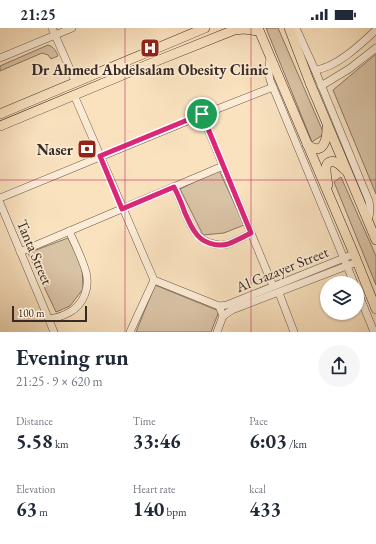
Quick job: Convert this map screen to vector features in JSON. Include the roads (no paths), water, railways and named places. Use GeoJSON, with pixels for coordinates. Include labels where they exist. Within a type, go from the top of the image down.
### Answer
{"type":"FeatureCollection","features":[{"type":"Feature","properties":{"kind":"main road"},"geometry":{"type":"LineString","coordinates":[[290,28],[305,72],[376,240]]}},
{"type":"Feature","properties":{"kind":"main road"},"geometry":{"type":"LineString","coordinates":[[0,126],[235,29],[258,29],[376,309]]}},
{"type":"Feature","properties":{"kind":"main road"},"geometry":{"type":"LineString","coordinates":[[0,114],[76,83],[197,30]]}},
{"type":"Feature","properties":{"kind":"main road"},"geometry":{"type":"LineString","coordinates":[[307,144],[316,149],[325,143],[327,123]]}},
{"type":"Feature","properties":{"kind":"main road"},"geometry":{"type":"LineString","coordinates":[[330,198],[326,166],[328,163],[334,162],[346,171]]}},
{"type":"Feature","properties":{"kind":"street"},"geometry":{"type":"LineString","coordinates":[[0,58],[54,31],[72,28]]}},
{"type":"Feature","properties":{"kind":"street"},"geometry":{"type":"LineString","coordinates":[[296,28],[369,201],[371,212],[368,221]]}},
{"type":"Feature","properties":{"kind":"street"},"geometry":{"type":"LineString","coordinates":[[315,70],[332,64],[356,48],[376,30]]}},
{"type":"Feature","properties":{"kind":"street"},"geometry":{"type":"LineString","coordinates":[[54,31],[76,83]]}},
{"type":"Feature","properties":{"kind":"street"},"geometry":{"type":"LineString","coordinates":[[321,86],[349,70],[376,48]]}},
{"type":"Feature","properties":{"kind":"street"},"geometry":{"type":"LineString","coordinates":[[270,58],[268,73],[270,80],[351,276]]}},
{"type":"Feature","properties":{"kind":"street"},"geometry":{"type":"LineString","coordinates":[[0,198],[202,114],[273,87]]}},
{"type":"Feature","properties":{"kind":"street"},"geometry":{"type":"LineString","coordinates":[[74,95],[154,280],[219,306],[223,316],[217,332]]}},
{"type":"Feature","properties":{"kind":"street"},"geometry":{"type":"LineString","coordinates":[[202,114],[273,286]]}},
{"type":"Feature","properties":{"kind":"street"},"geometry":{"type":"LineString","coordinates":[[20,252],[223,166]]}},
{"type":"Feature","properties":{"kind":"street"},"geometry":{"type":"LineString","coordinates":[[174,187],[191,227],[195,233],[206,242],[221,245],[228,244],[251,233]]}},
{"type":"Feature","properties":{"kind":"street","name":"Tanta Street"},"geometry":{"type":"LineString","coordinates":[[0,204],[54,332]]}},
{"type":"Feature","properties":{"kind":"street"},"geometry":{"type":"LineString","coordinates":[[49,319],[70,312],[83,299],[87,290],[88,280],[86,271],[69,231]]}},
{"type":"Feature","properties":{"kind":"street","name":"Al Gazayer Street"},"geometry":{"type":"LineString","coordinates":[[219,306],[227,305],[344,258],[355,258]]}},
{"type":"Feature","properties":{"kind":"street","name":"Al Gazayer Street"},"geometry":{"type":"LineString","coordinates":[[223,316],[347,266],[355,258]]}},
{"type":"Feature","properties":{"kind":"street"},"geometry":{"type":"LineString","coordinates":[[130,332],[154,280]]}},
{"type":"Feature","properties":{"kind":"street"},"geometry":{"type":"LineString","coordinates":[[364,291],[368,290]]}},
{"type":"Feature","properties":{"kind":"street"},"geometry":{"type":"LineString","coordinates":[[279,293],[294,332]]}},
{"type":"Feature","properties":{"kind":"street"},"geometry":{"type":"LineString","coordinates":[[364,307],[374,332]]}},
{"type":"Feature","properties":{"kind":"place","name":"Dr Ahmed Abdelsalam Obesity Clinic"},"geometry":{"type":"Point","coordinates":[150,48]}},
{"type":"Feature","properties":{"kind":"place","name":"Naser"},"geometry":{"type":"Point","coordinates":[87,149]}}]}
